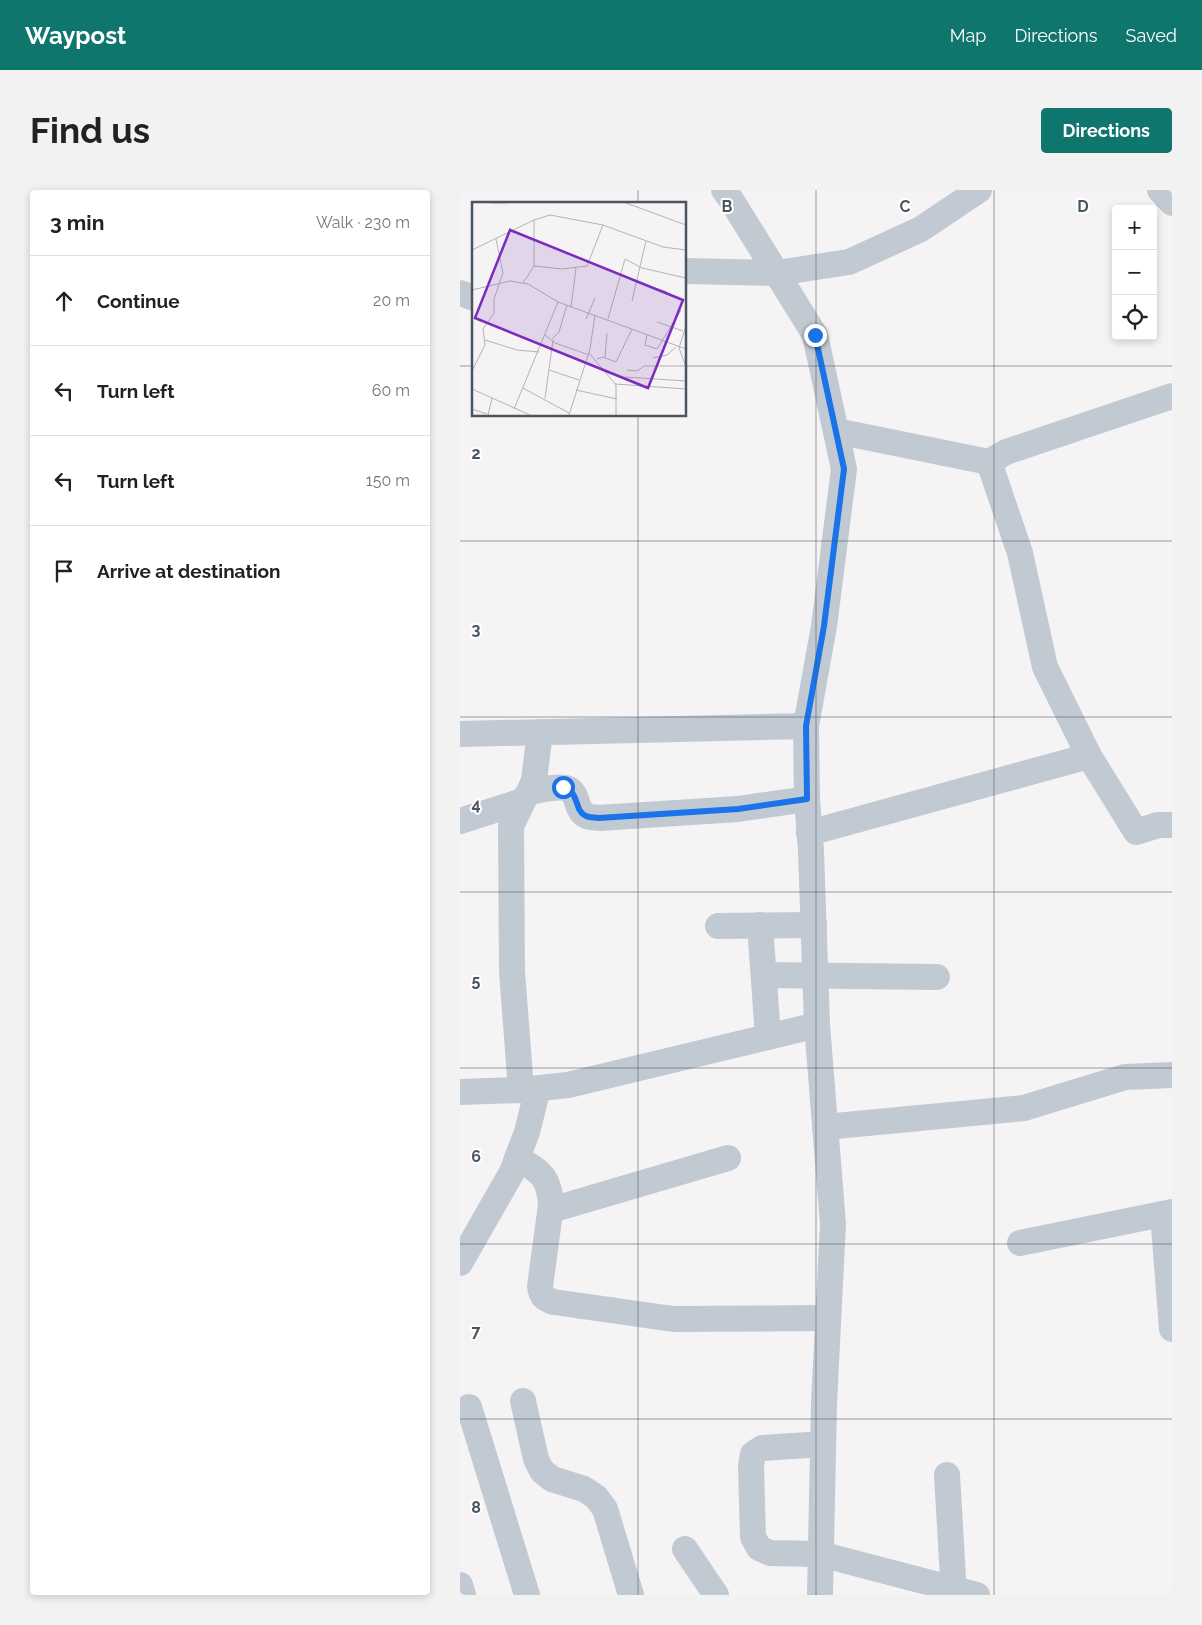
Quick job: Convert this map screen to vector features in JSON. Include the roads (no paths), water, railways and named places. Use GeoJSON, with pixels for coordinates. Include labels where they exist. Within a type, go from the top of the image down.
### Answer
{"type":"FeatureCollection","features":[{"type":"Feature","properties":{"kind":"street"},"geometry":{"type":"LineString","coordinates":[[724,190],[815,335],[844,469],[824,626],[806,726],[816,1025],[833,1224],[823,1444],[820,1595]]}},
{"type":"Feature","properties":{"kind":"street"},"geometry":{"type":"LineString","coordinates":[[686,271],[777,273],[849,262],[921,228],[979,190]]}},
{"type":"Feature","properties":{"kind":"street"},"geometry":{"type":"LineString","coordinates":[[1160,190],[1172,203]]}},
{"type":"Feature","properties":{"kind":"street"},"geometry":{"type":"LineString","coordinates":[[460,293],[472,297]]}},
{"type":"Feature","properties":{"kind":"street"},"geometry":{"type":"LineString","coordinates":[[836,431],[989,462],[1006,452],[1172,396]]}},
{"type":"Feature","properties":{"kind":"street"},"geometry":{"type":"LineString","coordinates":[[989,462],[1020,553],[1045,667],[1089,756],[1136,832],[1158,825],[1172,825]]}},
{"type":"Feature","properties":{"kind":"street"},"geometry":{"type":"LineString","coordinates":[[460,734],[806,726]]}},
{"type":"Feature","properties":{"kind":"street"},"geometry":{"type":"LineString","coordinates":[[460,1263],[512,1172],[527,1132],[530,1089],[512,970],[510,842],[511,826],[534,780],[540,732]]}},
{"type":"Feature","properties":{"kind":"street"},"geometry":{"type":"LineString","coordinates":[[809,832],[1089,756]]}},
{"type":"Feature","properties":{"kind":"street"},"geometry":{"type":"LineString","coordinates":[[460,822],[526,796],[563,787],[575,795],[580,810],[586,816],[599,818],[738,809],[807,799]]}},
{"type":"Feature","properties":{"kind":"street"},"geometry":{"type":"LineString","coordinates":[[760,925],[768,1037]]}},
{"type":"Feature","properties":{"kind":"street"},"geometry":{"type":"LineString","coordinates":[[718,926],[814,925]]}},
{"type":"Feature","properties":{"kind":"street"},"geometry":{"type":"LineString","coordinates":[[764,975],[937,977]]}},
{"type":"Feature","properties":{"kind":"street"},"geometry":{"type":"LineString","coordinates":[[460,1092],[530,1089],[568,1085],[816,1025]]}},
{"type":"Feature","properties":{"kind":"street"},"geometry":{"type":"LineString","coordinates":[[825,1128],[1024,1108],[1125,1077],[1172,1075]]}},
{"type":"Feature","properties":{"kind":"street"},"geometry":{"type":"LineString","coordinates":[[517,1158],[538,1171],[547,1181],[550,1193],[550,1210],[540,1286],[541,1295],[546,1299],[554,1302],[672,1319],[828,1318]]}},
{"type":"Feature","properties":{"kind":"street"},"geometry":{"type":"LineString","coordinates":[[550,1210],[728,1158]]}},
{"type":"Feature","properties":{"kind":"street"},"geometry":{"type":"LineString","coordinates":[[1020,1243],[1168,1213],[1172,1329]]}},
{"type":"Feature","properties":{"kind":"street"},"geometry":{"type":"LineString","coordinates":[[523,1401],[536,1459],[542,1471],[552,1479],[584,1489],[596,1497],[605,1509],[631,1595]]}},
{"type":"Feature","properties":{"kind":"street"},"geometry":{"type":"LineString","coordinates":[[469,1407],[527,1595]]}},
{"type":"Feature","properties":{"kind":"street"},"geometry":{"type":"LineString","coordinates":[[823,1444],[762,1448],[753,1454],[751,1466],[752,1537],[759,1548],[770,1553],[820,1554],[962,1593],[947,1475]]}},
{"type":"Feature","properties":{"kind":"street"},"geometry":{"type":"LineString","coordinates":[[685,1548],[716,1595]]}},
{"type":"Feature","properties":{"kind":"street"},"geometry":{"type":"LineString","coordinates":[[460,1585],[463,1595]]}}]}
